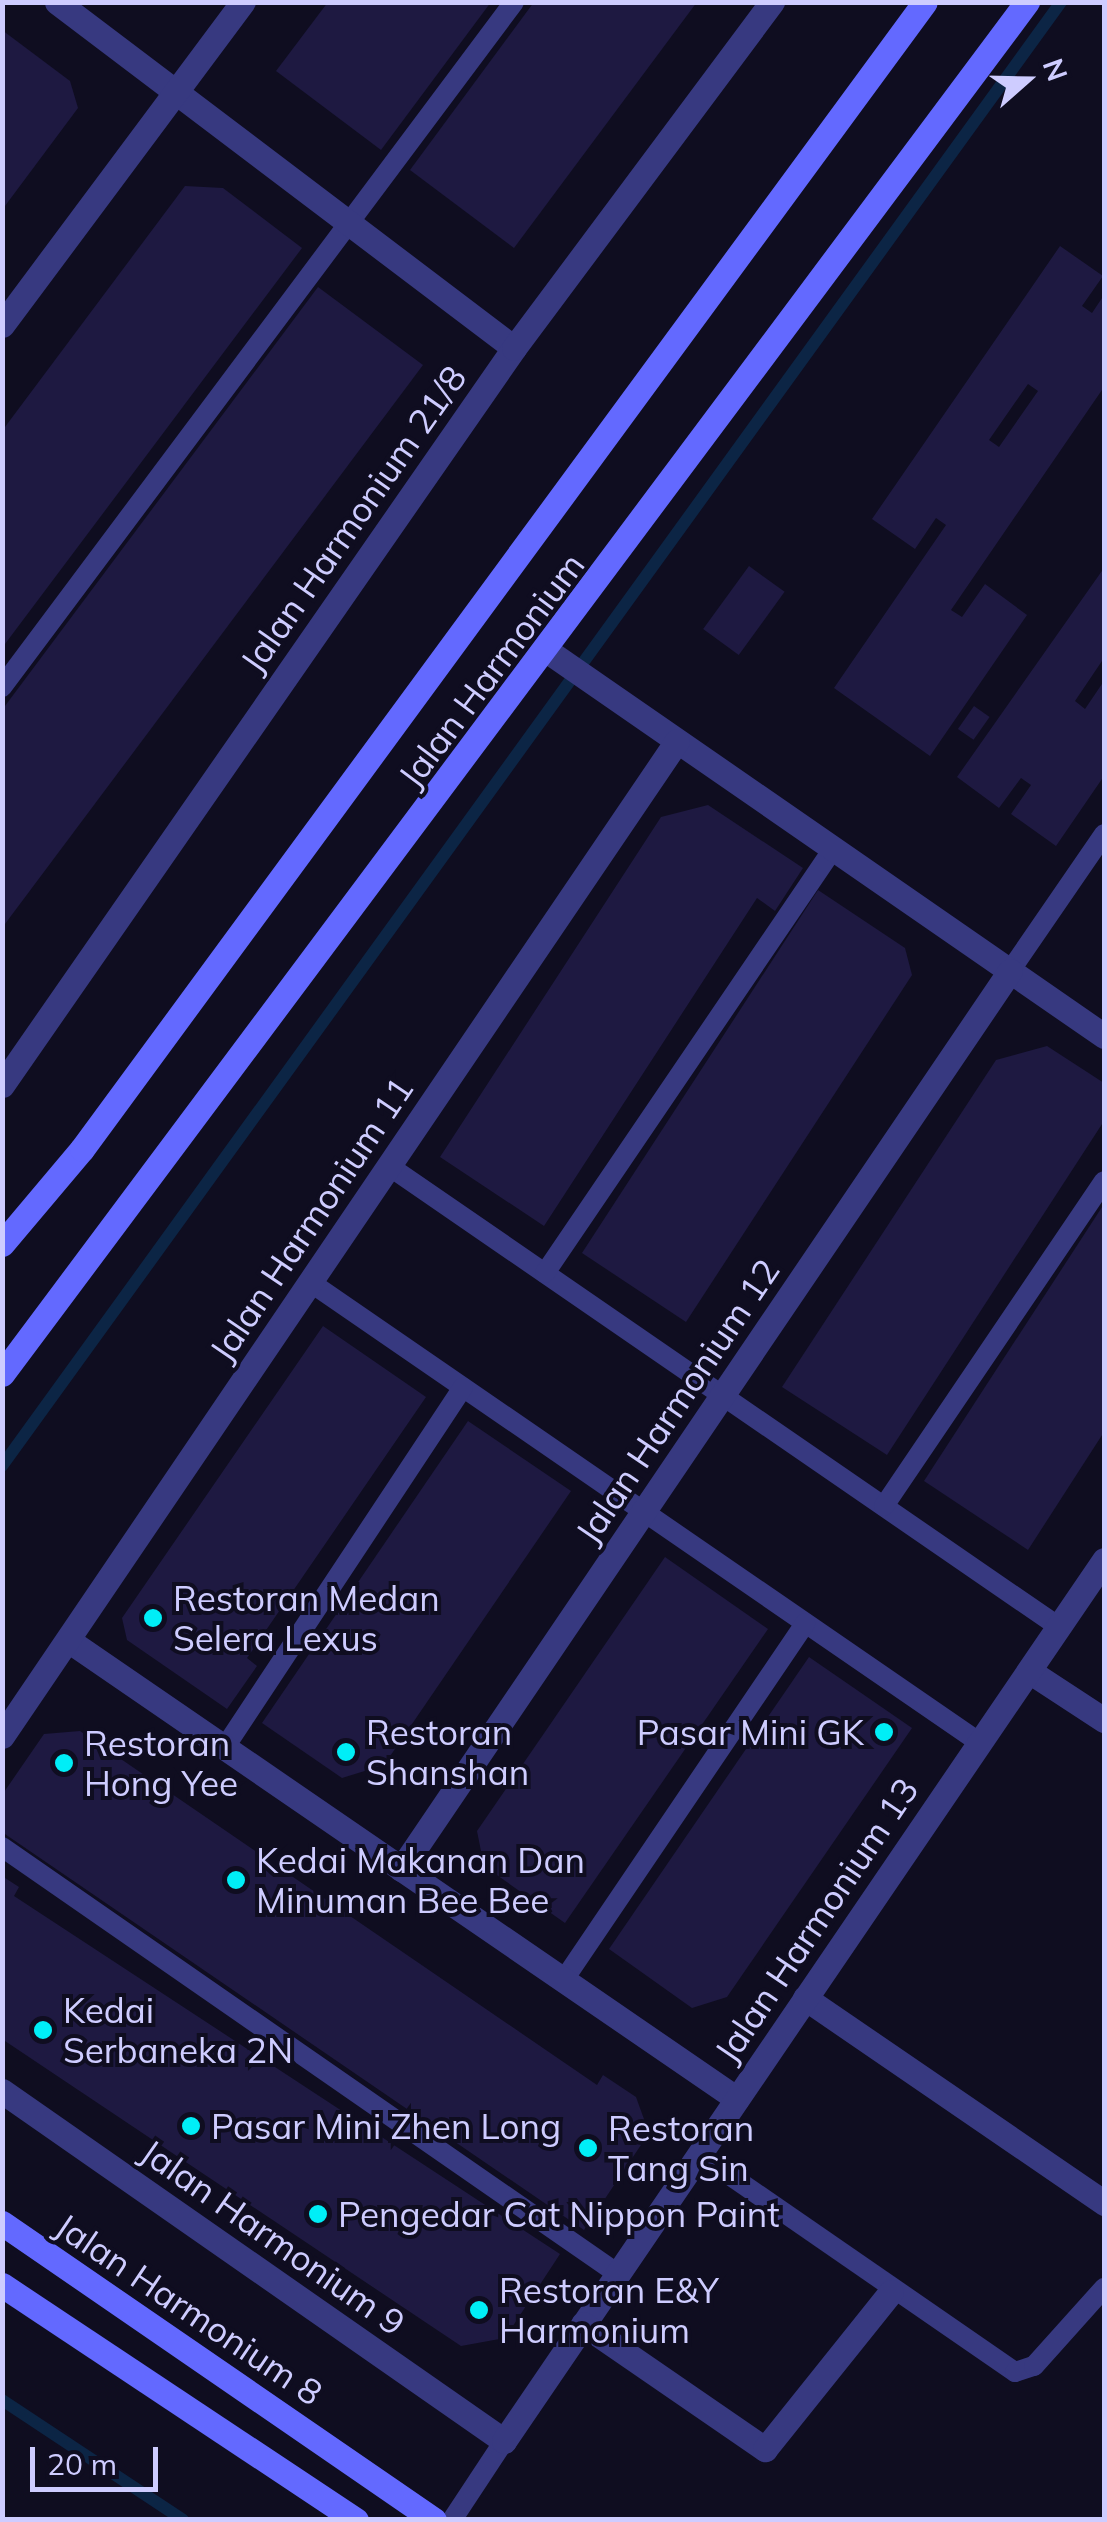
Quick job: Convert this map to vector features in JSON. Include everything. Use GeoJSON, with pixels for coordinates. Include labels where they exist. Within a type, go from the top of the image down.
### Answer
{"type":"FeatureCollection","features":[{"type":"Feature","properties":{"kind":"main road","name":"Jalan Harmonium"},"geometry":{"type":"LineString","coordinates":[[2,1244],[93,1133],[925,2]]}},
{"type":"Feature","properties":{"kind":"main road","name":"Jalan Harmonium"},"geometry":{"type":"LineString","coordinates":[[2,1374],[549,652],[1027,2]]}},
{"type":"Feature","properties":{"kind":"main road","name":"Jalan Harmonium 8"},"geometry":{"type":"LineString","coordinates":[[2,2223],[434,2520]]}},
{"type":"Feature","properties":{"kind":"main road"},"geometry":{"type":"LineString","coordinates":[[2,2286],[356,2520]]}},
{"type":"Feature","properties":{"kind":"street"},"geometry":{"type":"LineString","coordinates":[[56,2],[514,348]]}},
{"type":"Feature","properties":{"kind":"street"},"geometry":{"type":"LineString","coordinates":[[2,325],[243,2]]}},
{"type":"Feature","properties":{"kind":"street","name":"Jalan Harmonium 21/8"},"geometry":{"type":"LineString","coordinates":[[2,1084],[514,348],[772,2]]}},
{"type":"Feature","properties":{"kind":"street"},"geometry":{"type":"LineString","coordinates":[[549,652],[1104,1036]]}},
{"type":"Feature","properties":{"kind":"street","name":"Jalan Harmonium 11"},"geometry":{"type":"LineString","coordinates":[[2,1736],[678,741]]}},
{"type":"Feature","properties":{"kind":"street","name":"Jalan Harmonium 12"},"geometry":{"type":"LineString","coordinates":[[402,1870],[1010,971]]}},
{"type":"Feature","properties":{"kind":"street","name":"Jalan Harmonium 13"},"geometry":{"type":"LineString","coordinates":[[504,2441],[1104,1560]]}},
{"type":"Feature","properties":{"kind":"street"},"geometry":{"type":"LineString","coordinates":[[68,1640],[736,2100]]}},
{"type":"Feature","properties":{"kind":"street"},"geometry":{"type":"LineString","coordinates":[[1030,1670],[1104,1720]]}},
{"type":"Feature","properties":{"kind":"street"},"geometry":{"type":"LineString","coordinates":[[805,1998],[1104,2203]]}},
{"type":"Feature","properties":{"kind":"street","name":"Jalan Harmonium 9"},"geometry":{"type":"LineString","coordinates":[[2,2091],[504,2441]]}},
{"type":"Feature","properties":{"kind":"street"},"geometry":{"type":"LineString","coordinates":[[583,2324],[765,2448],[890,2292]]}},
{"type":"Feature","properties":{"kind":"lane"},"geometry":{"type":"LineString","coordinates":[[2,687],[514,2]]}},
{"type":"Feature","properties":{"kind":"lane"},"geometry":{"type":"LineString","coordinates":[[1010,971],[1104,834]]}},
{"type":"Feature","properties":{"kind":"lane"},"geometry":{"type":"LineString","coordinates":[[545,1273],[833,849]]}},
{"type":"Feature","properties":{"kind":"lane"},"geometry":{"type":"LineString","coordinates":[[389,1166],[1059,1627]]}},
{"type":"Feature","properties":{"kind":"lane"},"geometry":{"type":"LineString","coordinates":[[884,1506],[1104,1181]]}},
{"type":"Feature","properties":{"kind":"lane"},"geometry":{"type":"LineString","coordinates":[[310,1282],[980,1743]]}},
{"type":"Feature","properties":{"kind":"lane"},"geometry":{"type":"LineString","coordinates":[[224,1747],[463,1388]]}},
{"type":"Feature","properties":{"kind":"lane"},"geometry":{"type":"LineString","coordinates":[[563,1980],[805,1623]]}},
{"type":"Feature","properties":{"kind":"lane"},"geometry":{"type":"LineString","coordinates":[[2,1847],[618,2274]]}},
{"type":"Feature","properties":{"kind":"lane"},"geometry":{"type":"LineString","coordinates":[[699,2154],[890,2292],[1015,2372],[1034,2366],[1104,2288]]}},
{"type":"Feature","properties":{"kind":"lane","name":"Jalan Harmonium 13"},"geometry":{"type":"LineString","coordinates":[[452,2520],[504,2441]]}},
{"type":"Feature","properties":{"kind":"building"},"geometry":{"type":"Polygon","coordinates":[[[328,2],[491,2],[381,150],[276,71],[328,2]]]}},
{"type":"Feature","properties":{"kind":"building"},"geometry":{"type":"Polygon","coordinates":[[[534,2],[697,2],[514,248],[410,170],[534,2]]]}},
{"type":"Feature","properties":{"kind":"building"},"geometry":{"type":"Polygon","coordinates":[[[2,30],[70,81],[78,108],[2,210],[2,30]]]}},
{"type":"Feature","properties":{"kind":"building"},"geometry":{"type":"Polygon","coordinates":[[[185,186],[223,188],[302,248],[2,648],[2,431],[185,186]]]}},
{"type":"Feature","properties":{"kind":"building"},"geometry":{"type":"Polygon","coordinates":[[[1060,246],[1103,276],[1082,306],[1092,313],[1104,295],[1104,387],[951,610],[962,617],[985,584],[1027,615],[930,756],[834,688],[946,525],[936,518],[915,549],[872,519],[1060,246]],[[1028,384],[989,440],[999,447],[1038,391],[1028,384]]]}},
{"type":"Feature","properties":{"kind":"building"},"geometry":{"type":"Polygon","coordinates":[[[318,287],[423,365],[2,928],[2,710],[318,287]]]}},
{"type":"Feature","properties":{"kind":"building"},"geometry":{"type":"Polygon","coordinates":[[[749,566],[785,592],[739,655],[703,629],[749,566]]]}},
{"type":"Feature","properties":{"kind":"building"},"geometry":{"type":"Polygon","coordinates":[[[1104,568],[1104,658],[1075,701],[1085,709],[1104,681],[1104,776],[1056,846],[1011,814],[1031,785],[1021,778],[999,808],[957,777],[1104,568]]]}},
{"type":"Feature","properties":{"kind":"building"},"geometry":{"type":"Polygon","coordinates":[[[974,706],[990,717],[974,740],[958,729],[974,706]]]}},
{"type":"Feature","properties":{"kind":"building"},"geometry":{"type":"Polygon","coordinates":[[[708,805],[803,868],[775,911],[757,898],[544,1226],[440,1157],[661,817],[708,805]]]}},
{"type":"Feature","properties":{"kind":"building"},"geometry":{"type":"Polygon","coordinates":[[[818,890],[905,948],[912,975],[686,1322],[582,1253],[818,890]]]}},
{"type":"Feature","properties":{"kind":"building"},"geometry":{"type":"Polygon","coordinates":[[[1047,1046],[1104,1083],[1104,1121],[887,1455],[782,1387],[996,1060],[1047,1046]]]}},
{"type":"Feature","properties":{"kind":"building"},"geometry":{"type":"Polygon","coordinates":[[[1104,1204],[1104,1432],[1028,1550],[924,1481],[1104,1204]]]}},
{"type":"Feature","properties":{"kind":"building"},"geometry":{"type":"Polygon","coordinates":[[[323,1326],[426,1397],[247,1658],[257,1666],[227,1709],[127,1640],[122,1618],[323,1326]]]}},
{"type":"Feature","properties":{"kind":"building"},"geometry":{"type":"Polygon","coordinates":[[[468,1421],[571,1491],[384,1765],[342,1778],[262,1723],[468,1421]]]}},
{"type":"Feature","properties":{"kind":"building"},"geometry":{"type":"Polygon","coordinates":[[[665,1557],[768,1629],[565,1923],[484,1866],[477,1831],[665,1557]]]}},
{"type":"Feature","properties":{"kind":"building"},"geometry":{"type":"Polygon","coordinates":[[[809,1657],[912,1728],[727,1997],[692,2008],[609,1949],[809,1657]]]}},
{"type":"Feature","properties":{"kind":"building"},"geometry":{"type":"Polygon","coordinates":[[[80,1731],[597,2085],[603,2075],[636,2097],[649,2133],[584,2230],[2,1832],[2,1795],[44,1734],[80,1731]]]}},
{"type":"Feature","properties":{"kind":"building"},"geometry":{"type":"Polygon","coordinates":[[[2,1876],[19,1887],[14,1896],[560,2254],[505,2338],[461,2346],[2,2039],[2,1876]]]}},
{"type":"Feature","properties":{"kind":"waterway"},"geometry":{"type":"LineString","coordinates":[[2,1466],[1061,2]]}},
{"type":"Feature","properties":{"kind":"waterway"},"geometry":{"type":"LineString","coordinates":[[2,2400],[183,2520]]}},
{"type":"Feature","properties":{"kind":"place","name":"Restoran Medan Selera Lexus"},"geometry":{"type":"Point","coordinates":[153,1618]}},
{"type":"Feature","properties":{"kind":"place","name":"Pasar Mini GK"},"geometry":{"type":"Point","coordinates":[884,1732]}},
{"type":"Feature","properties":{"kind":"place","name":"Restoran Shanshan"},"geometry":{"type":"Point","coordinates":[346,1752]}},
{"type":"Feature","properties":{"kind":"place","name":"Restoran Hong Yee"},"geometry":{"type":"Point","coordinates":[64,1763]}},
{"type":"Feature","properties":{"kind":"place","name":"Kedai Makanan Dan Minuman Bee Bee"},"geometry":{"type":"Point","coordinates":[236,1880]}},
{"type":"Feature","properties":{"kind":"place","name":"Kedai Serbaneka 2N"},"geometry":{"type":"Point","coordinates":[43,2030]}},
{"type":"Feature","properties":{"kind":"place","name":"Pasar Mini Zhen Long"},"geometry":{"type":"Point","coordinates":[191,2126]}},
{"type":"Feature","properties":{"kind":"place","name":"Restoran Tang Sin"},"geometry":{"type":"Point","coordinates":[588,2148]}},
{"type":"Feature","properties":{"kind":"place","name":"Pengedar Cat Nippon Paint"},"geometry":{"type":"Point","coordinates":[318,2214]}},
{"type":"Feature","properties":{"kind":"place","name":"Restoran E&Y Harmonium"},"geometry":{"type":"Point","coordinates":[479,2310]}}]}
